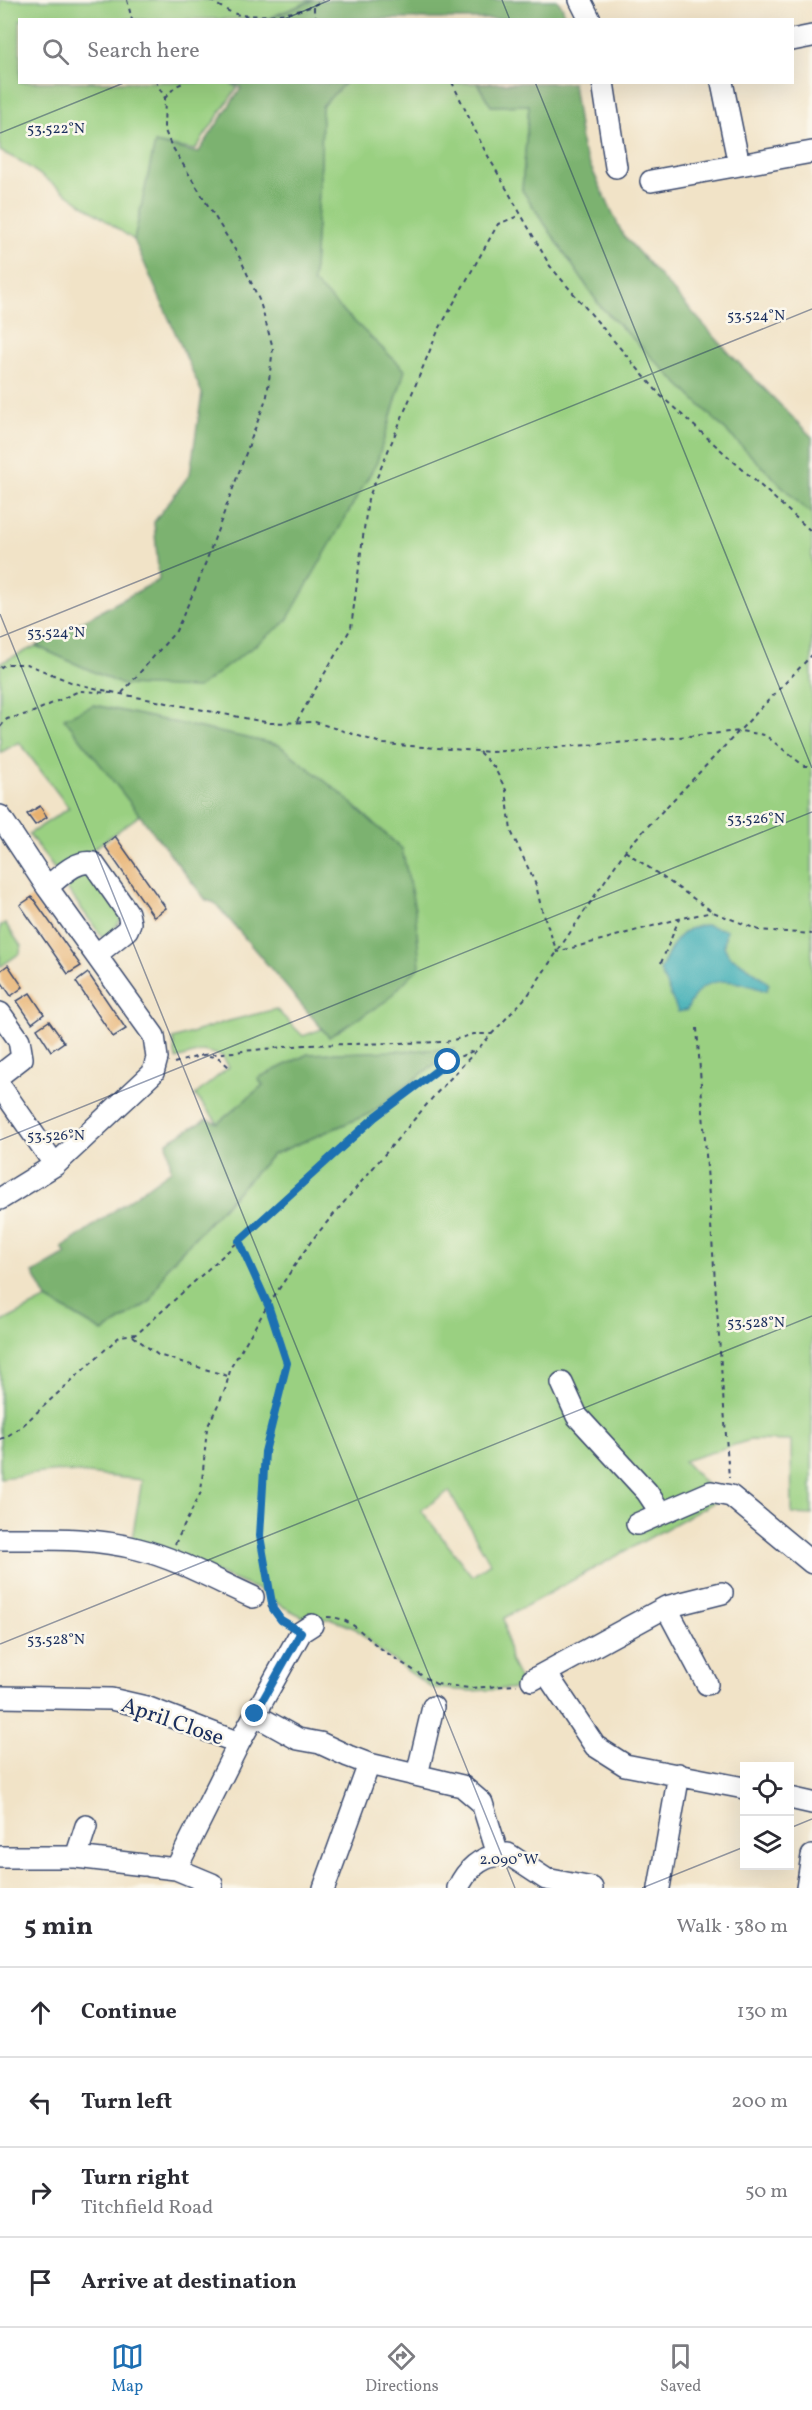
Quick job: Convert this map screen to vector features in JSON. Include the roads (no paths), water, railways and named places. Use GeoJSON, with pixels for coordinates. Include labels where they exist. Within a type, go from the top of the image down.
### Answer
{"type":"FeatureCollection","features":[{"type":"Feature","properties":{"kind":"street"},"geometry":{"type":"LineString","coordinates":[[794,40],[812,36]]}},
{"type":"Feature","properties":{"kind":"street"},"geometry":{"type":"LineString","coordinates":[[603,84],[616,167]]}},
{"type":"Feature","properties":{"kind":"street"},"geometry":{"type":"LineString","coordinates":[[722,84],[739,165]]}},
{"type":"Feature","properties":{"kind":"street"},"geometry":{"type":"LineString","coordinates":[[651,181],[812,152]]}},
{"type":"Feature","properties":{"kind":"street"},"geometry":{"type":"LineString","coordinates":[[0,816],[47,887],[154,1036],[157,1058],[153,1073],[56,1165],[0,1199]]}},
{"type":"Feature","properties":{"kind":"street"},"geometry":{"type":"LineString","coordinates":[[47,887],[76,865],[84,861],[93,863],[128,913],[130,923],[127,930],[96,955]]}},
{"type":"Feature","properties":{"kind":"street"},"geometry":{"type":"LineString","coordinates":[[0,1013],[19,1040],[22,1058],[0,1076]]}},
{"type":"Feature","properties":{"kind":"street"},"geometry":{"type":"LineString","coordinates":[[0,1086],[56,1165]]}},
{"type":"Feature","properties":{"kind":"street"},"geometry":{"type":"LineString","coordinates":[[562,1383],[577,1416],[647,1492],[661,1514]]}},
{"type":"Feature","properties":{"kind":"street"},"geometry":{"type":"LineString","coordinates":[[637,1524],[721,1494],[812,1563]]}},
{"type":"Feature","properties":{"kind":"street"},"geometry":{"type":"LineString","coordinates":[[0,1539],[69,1539],[136,1548],[168,1558],[253,1598]]}},
{"type":"Feature","properties":{"kind":"street"},"geometry":{"type":"LineString","coordinates":[[722,1593],[666,1607],[539,1676],[595,1746],[625,1765],[740,1787]]}},
{"type":"Feature","properties":{"kind":"street"},"geometry":{"type":"LineString","coordinates":[[666,1607],[707,1684]]}},
{"type":"Feature","properties":{"kind":"street"},"geometry":{"type":"LineString","coordinates":[[176,1869],[238,1743],[307,1628]]}},
{"type":"Feature","properties":{"kind":"street","name":"April Close"},"geometry":{"type":"LineString","coordinates":[[0,1697],[111,1699],[146,1707],[238,1743]]}},
{"type":"Feature","properties":{"kind":"street"},"geometry":{"type":"LineString","coordinates":[[417,1775],[433,1707]]}},
{"type":"Feature","properties":{"kind":"street"},"geometry":{"type":"LineString","coordinates":[[255,1714],[298,1739],[320,1743],[369,1764],[462,1786],[482,1803],[498,1855]]}},
{"type":"Feature","properties":{"kind":"street"},"geometry":{"type":"LineString","coordinates":[[324,1888],[369,1764]]}},
{"type":"Feature","properties":{"kind":"street"},"geometry":{"type":"LineString","coordinates":[[659,1888],[679,1774]]}},
{"type":"Feature","properties":{"kind":"street"},"geometry":{"type":"LineString","coordinates":[[794,1799],[812,1803]]}},
{"type":"Feature","properties":{"kind":"street"},"geometry":{"type":"LineString","coordinates":[[76,1857],[86,1826]]}},
{"type":"Feature","properties":{"kind":"street"},"geometry":{"type":"LineString","coordinates":[[458,1888],[463,1877],[484,1857],[508,1854],[546,1878],[592,1888]]}},
{"type":"Feature","properties":{"kind":"street"},"geometry":{"type":"LineString","coordinates":[[807,1888],[812,1856]]}},
{"type":"Feature","properties":{"kind":"street"},"geometry":{"type":"LineString","coordinates":[[0,1857],[76,1857],[176,1869],[212,1884]]}},
{"type":"Feature","properties":{"kind":"water"},"geometry":{"type":"Polygon","coordinates":[[[706,925],[726,930],[724,946],[729,956],[769,984],[766,991],[731,981],[710,984],[693,997],[687,1010],[678,1012],[660,971],[672,946],[681,934],[706,925]]]}}]}
